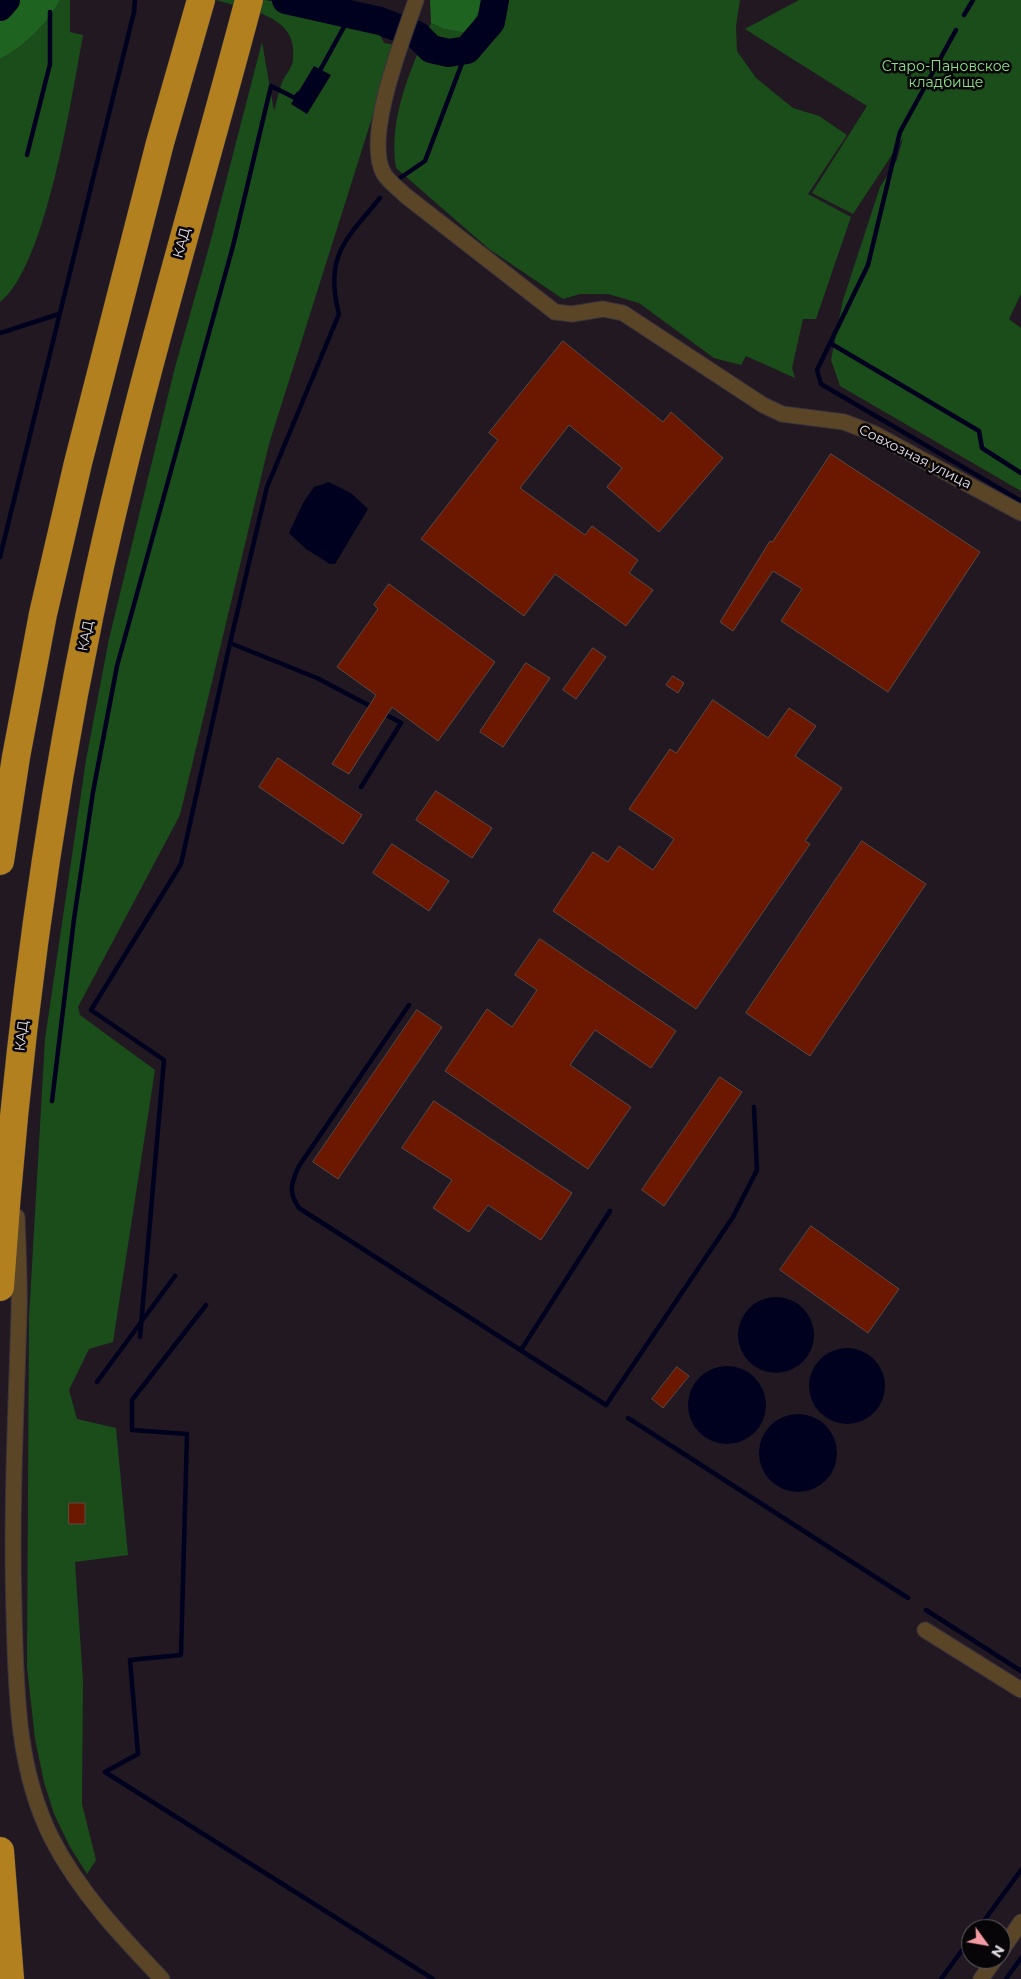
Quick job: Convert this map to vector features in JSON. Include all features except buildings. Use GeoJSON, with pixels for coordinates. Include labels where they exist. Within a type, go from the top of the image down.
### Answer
{"type":"FeatureCollection","features":[{"type":"Feature","properties":{"kind":"highway","name":"КАД"},"geometry":{"type":"LineString","coordinates":[[0,1287],[14,1103],[34,939],[64,754],[91,613],[126,456],[206,150],[249,0]]}},
{"type":"Feature","properties":{"kind":"highway"},"geometry":{"type":"LineString","coordinates":[[0,861],[16,757],[40,633],[78,463],[158,153],[198,10]]}},
{"type":"Feature","properties":{"kind":"highway"},"geometry":{"type":"LineString","coordinates":[[0,1851],[10,1979]]}},
{"type":"Feature","properties":{"kind":"street","name":"Совхозная улица"},"geometry":{"type":"LineString","coordinates":[[416,0],[399,47],[383,109],[376,150],[384,174],[406,196],[555,312],[572,314],[603,309],[623,313],[763,405],[782,414],[844,422],[875,434],[1021,514]]}},
{"type":"Feature","properties":{"kind":"street"},"geometry":{"type":"LineString","coordinates":[[14,1103],[19,1312],[12,1550],[16,1687],[20,1727],[29,1773],[39,1808],[52,1839],[77,1881],[103,1915],[162,1979]]}},
{"type":"Feature","properties":{"kind":"street"},"geometry":{"type":"LineString","coordinates":[[925,1630],[1021,1690]]}},
{"type":"Feature","properties":{"kind":"street"},"geometry":{"type":"LineString","coordinates":[[1011,1936],[1021,1922]]}},
{"type":"Feature","properties":{"kind":"green space"},"geometry":{"type":"Polygon","coordinates":[[[0,0],[60,0],[49,18],[27,41],[0,59],[0,0]]]}},
{"type":"Feature","properties":{"kind":"green space"},"geometry":{"type":"Polygon","coordinates":[[[60,0],[70,0],[70,32],[83,35],[72,97],[55,178],[44,218],[31,254],[16,283],[0,302],[0,59],[27,41],[49,18],[60,0]]]}},
{"type":"Feature","properties":{"kind":"green space"},"geometry":{"type":"Polygon","coordinates":[[[216,0],[265,0],[313,10],[378,31],[384,43],[395,45],[269,444],[180,815],[78,1007],[80,1015],[155,1070],[113,1342],[89,1349],[69,1390],[77,1419],[116,1428],[128,1555],[75,1562],[83,1681],[82,1804],[96,1860],[87,1874],[70,1847],[54,1814],[44,1782],[35,1739],[27,1667],[29,1318],[45,1039],[86,760],[109,639],[174,371],[209,247],[262,42],[274,111],[281,85],[293,60],[293,45],[288,33],[280,24],[256,12],[216,0]]]}},
{"type":"Feature","properties":{"kind":"green space"},"geometry":{"type":"Polygon","coordinates":[[[430,0],[485,0],[467,33],[444,29],[431,23],[430,0]]]}},
{"type":"Feature","properties":{"kind":"green space"},"geometry":{"type":"Polygon","coordinates":[[[485,0],[740,0],[736,26],[737,51],[756,78],[793,108],[819,116],[847,135],[808,194],[851,217],[816,319],[803,319],[792,368],[795,378],[746,356],[741,365],[714,358],[639,303],[608,294],[580,294],[563,299],[489,249],[396,168],[394,149],[398,112],[409,75],[431,23],[444,29],[467,33],[485,0]]]}},
{"type":"Feature","properties":{"kind":"green space","name":"Старо-Пановское кладбище"},"geometry":{"type":"Polygon","coordinates":[[[799,0],[1021,0],[1021,294],[1009,319],[1021,328],[1021,491],[840,386],[831,360],[843,300],[880,187],[897,160],[903,138],[853,214],[812,193],[867,106],[745,29],[799,0]]]}},
{"type":"Feature","properties":{"kind":"water"},"geometry":{"type":"Polygon","coordinates":[[[314,66],[331,75],[307,114],[291,104],[314,66]]]}},
{"type":"Feature","properties":{"kind":"water"},"geometry":{"type":"Polygon","coordinates":[[[329,482],[351,493],[368,509],[335,564],[330,564],[306,549],[289,533],[303,503],[314,487],[329,482]]]}},
{"type":"Feature","properties":{"kind":"water"},"geometry":{"type":"Polygon","coordinates":[[[784,1297],[797,1303],[808,1314],[814,1327],[812,1350],[797,1367],[784,1373],[768,1373],[755,1367],[740,1350],[738,1327],[744,1314],[761,1299],[784,1297]]]}},
{"type":"Feature","properties":{"kind":"water"},"geometry":{"type":"Polygon","coordinates":[[[855,1348],[868,1354],[879,1365],[885,1378],[883,1401],[868,1418],[855,1424],[839,1424],[826,1418],[811,1401],[809,1378],[815,1365],[832,1350],[855,1348]]]}},
{"type":"Feature","properties":{"kind":"water"},"geometry":{"type":"Polygon","coordinates":[[[727,1366],[742,1369],[754,1378],[763,1390],[766,1405],[763,1420],[754,1432],[742,1441],[727,1444],[712,1441],[700,1432],[691,1420],[688,1405],[691,1390],[700,1378],[712,1369],[727,1366]]]}},
{"type":"Feature","properties":{"kind":"water"},"geometry":{"type":"Polygon","coordinates":[[[798,1414],[813,1417],[825,1426],[834,1438],[837,1453],[834,1468],[825,1480],[813,1489],[798,1492],[783,1489],[771,1480],[762,1468],[759,1453],[762,1438],[771,1426],[783,1417],[798,1414]]]}},
{"type":"Feature","properties":{"kind":"waterway"},"geometry":{"type":"LineString","coordinates":[[0,7],[6,0]]}},
{"type":"Feature","properties":{"kind":"waterway"},"geometry":{"type":"LineString","coordinates":[[0,557],[134,12],[135,0]]}},
{"type":"Feature","properties":{"kind":"waterway"},"geometry":{"type":"LineString","coordinates":[[286,0],[380,21],[417,35],[431,49],[449,53],[467,50],[491,22],[495,0]]}},
{"type":"Feature","properties":{"kind":"waterway"},"geometry":{"type":"LineString","coordinates":[[964,15],[973,0]]}},
{"type":"Feature","properties":{"kind":"waterway"},"geometry":{"type":"LineString","coordinates":[[27,155],[50,64],[50,12]]}},
{"type":"Feature","properties":{"kind":"waterway"},"geometry":{"type":"LineString","coordinates":[[318,74],[350,16]]}},
{"type":"Feature","properties":{"kind":"waterway"},"geometry":{"type":"LineString","coordinates":[[956,30],[900,132],[868,265],[817,370],[821,384],[1021,501]]}},
{"type":"Feature","properties":{"kind":"waterway"},"geometry":{"type":"LineString","coordinates":[[400,178],[425,161],[467,50]]}},
{"type":"Feature","properties":{"kind":"waterway"},"geometry":{"type":"LineString","coordinates":[[52,1101],[74,919],[93,792],[117,666],[233,246],[271,86],[295,98],[298,94]]}},
{"type":"Feature","properties":{"kind":"waterway"},"geometry":{"type":"LineString","coordinates":[[140,1337],[164,1060],[91,1010],[181,864],[267,487],[339,314],[334,278],[336,263],[341,250],[348,238],[380,198]]}},
{"type":"Feature","properties":{"kind":"waterway"},"geometry":{"type":"LineString","coordinates":[[0,333],[59,314]]}},
{"type":"Feature","properties":{"kind":"waterway"},"geometry":{"type":"LineString","coordinates":[[830,343],[979,431],[982,448],[1021,473]]}},
{"type":"Feature","properties":{"kind":"waterway"},"geometry":{"type":"LineString","coordinates":[[230,643],[317,678],[374,708]]}},
{"type":"Feature","properties":{"kind":"waterway"},"geometry":{"type":"LineString","coordinates":[[361,787],[401,723],[383,713]]}},
{"type":"Feature","properties":{"kind":"waterway"},"geometry":{"type":"LineString","coordinates":[[409,1005],[299,1166],[292,1187],[293,1197],[299,1208],[606,1405],[733,1217],[757,1170],[754,1107]]}},
{"type":"Feature","properties":{"kind":"waterway"},"geometry":{"type":"LineString","coordinates":[[521,1350],[610,1211]]}},
{"type":"Feature","properties":{"kind":"waterway"},"geometry":{"type":"LineString","coordinates":[[97,1382],[175,1276]]}},
{"type":"Feature","properties":{"kind":"waterway"},"geometry":{"type":"LineString","coordinates":[[206,1305],[132,1400],[132,1430],[187,1434],[181,1655],[130,1660],[138,1754],[105,1772],[433,1979]]}},
{"type":"Feature","properties":{"kind":"waterway"},"geometry":{"type":"LineString","coordinates":[[628,1418],[908,1598]]}},
{"type":"Feature","properties":{"kind":"waterway"},"geometry":{"type":"LineString","coordinates":[[926,1610],[1021,1671]]}},
{"type":"Feature","properties":{"kind":"waterway"},"geometry":{"type":"LineString","coordinates":[[985,1919],[1021,1870]]}},
{"type":"Feature","properties":{"kind":"waterway"},"geometry":{"type":"LineString","coordinates":[[941,1979],[961,1952]]}},
{"type":"Feature","properties":{"kind":"waterway"},"geometry":{"type":"LineString","coordinates":[[1006,1979],[1021,1958]]}}]}
